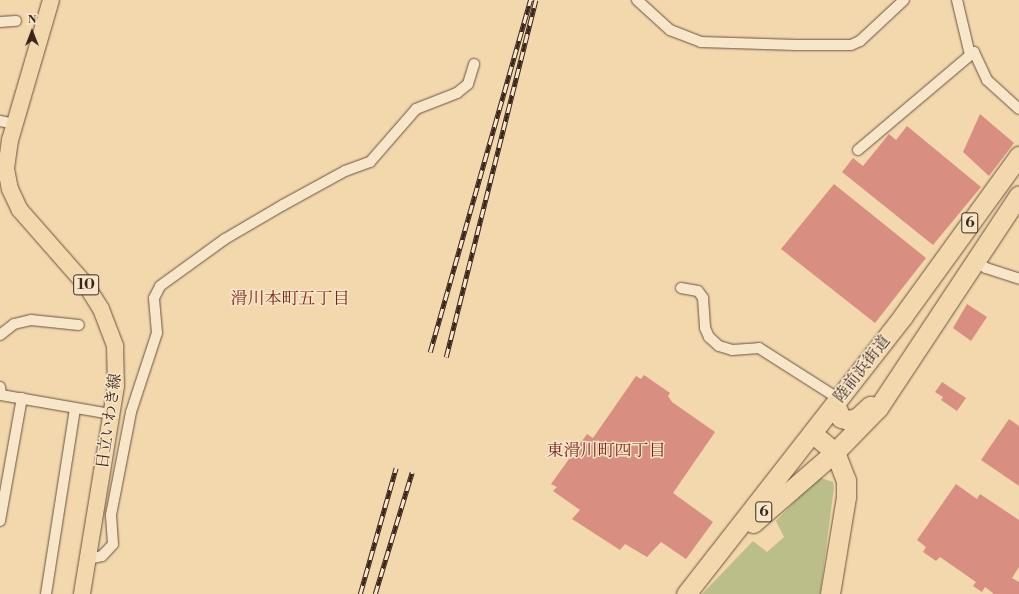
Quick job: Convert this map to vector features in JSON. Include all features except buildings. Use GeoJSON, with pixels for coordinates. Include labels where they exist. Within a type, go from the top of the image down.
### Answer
{"type":"FeatureCollection","features":[{"type":"Feature","properties":{"kind":"highway","name":"陸前浜街道"},"geometry":{"type":"LineString","coordinates":[[686,594],[903,316],[921,289],[1019,156]]}},
{"type":"Feature","properties":{"kind":"highway","name":"陸前浜街道"},"geometry":{"type":"LineString","coordinates":[[699,578],[765,511],[835,452],[878,408],[895,385],[974,260],[1019,195]]}},
{"type":"Feature","properties":{"kind":"highway"},"geometry":{"type":"LineString","coordinates":[[921,289],[930,285],[953,258],[963,256],[974,260]]}},
{"type":"Feature","properties":{"kind":"highway"},"geometry":{"type":"LineString","coordinates":[[903,316],[927,335]]}},
{"type":"Feature","properties":{"kind":"highway"},"geometry":{"type":"LineString","coordinates":[[837,401],[840,418],[849,420],[857,418],[880,394],[895,385]]}},
{"type":"Feature","properties":{"kind":"highway"},"geometry":{"type":"LineString","coordinates":[[812,433],[835,452],[844,473],[846,497],[830,594]]}},
{"type":"Feature","properties":{"kind":"main road","name":"日立いわき線"},"geometry":{"type":"LineString","coordinates":[[51,0],[7,123],[6,157],[8,182],[12,196],[20,210],[86,285],[110,330],[117,366],[111,414],[82,594]]}},
{"type":"Feature","properties":{"kind":"street"},"geometry":{"type":"LineString","coordinates":[[636,0],[670,30],[701,42],[796,45],[851,44],[860,41],[904,0]]}},
{"type":"Feature","properties":{"kind":"street"},"geometry":{"type":"LineString","coordinates":[[957,0],[970,55]]}},
{"type":"Feature","properties":{"kind":"street"},"geometry":{"type":"LineString","coordinates":[[0,22],[16,21]]}},
{"type":"Feature","properties":{"kind":"street"},"geometry":{"type":"LineString","coordinates":[[858,150],[974,52],[987,80],[1019,109]]}},
{"type":"Feature","properties":{"kind":"street"},"geometry":{"type":"LineString","coordinates":[[88,559],[102,556],[113,544],[111,515],[130,412],[157,333],[154,298],[160,286],[225,239],[345,171],[370,162],[416,109],[456,93],[468,84],[474,64]]}},
{"type":"Feature","properties":{"kind":"street"},"geometry":{"type":"LineString","coordinates":[[974,260],[986,268],[1019,279]]}},
{"type":"Feature","properties":{"kind":"street"},"geometry":{"type":"LineString","coordinates":[[681,288],[698,291],[704,298],[705,328],[709,337],[720,346],[732,350],[759,348],[837,401]]}},
{"type":"Feature","properties":{"kind":"street"},"geometry":{"type":"LineString","coordinates":[[0,335],[14,324],[31,320],[79,325]]}},
{"type":"Feature","properties":{"kind":"street"},"geometry":{"type":"LineString","coordinates":[[0,387],[1,396],[22,398],[111,414]]}},
{"type":"Feature","properties":{"kind":"street"},"geometry":{"type":"LineString","coordinates":[[0,521],[4,470],[22,398]]}},
{"type":"Feature","properties":{"kind":"street"},"geometry":{"type":"LineString","coordinates":[[46,594],[75,408]]}},
{"type":"Feature","properties":{"kind":"green space"},"geometry":{"type":"Polygon","coordinates":[[[818,477],[833,482],[834,488],[820,594],[702,594],[753,541],[767,552],[784,537],[776,521],[818,477]]]}},
{"type":"Feature","properties":{"kind":"railway"},"geometry":{"type":"LineString","coordinates":[[430,352],[530,0]]}},
{"type":"Feature","properties":{"kind":"railway"},"geometry":{"type":"LineString","coordinates":[[446,357],[536,0]]}},
{"type":"Feature","properties":{"kind":"railway"},"geometry":{"type":"LineString","coordinates":[[360,594],[396,468]]}},
{"type":"Feature","properties":{"kind":"railway"},"geometry":{"type":"LineString","coordinates":[[375,594],[412,472]]}},
{"type":"Feature","properties":{"kind":"district","name":"滑川本町五丁目"},"geometry":{"type":"Point","coordinates":[290,300]}},
{"type":"Feature","properties":{"kind":"district","name":"東滑川町四丁目"},"geometry":{"type":"Point","coordinates":[606,452]}}]}
